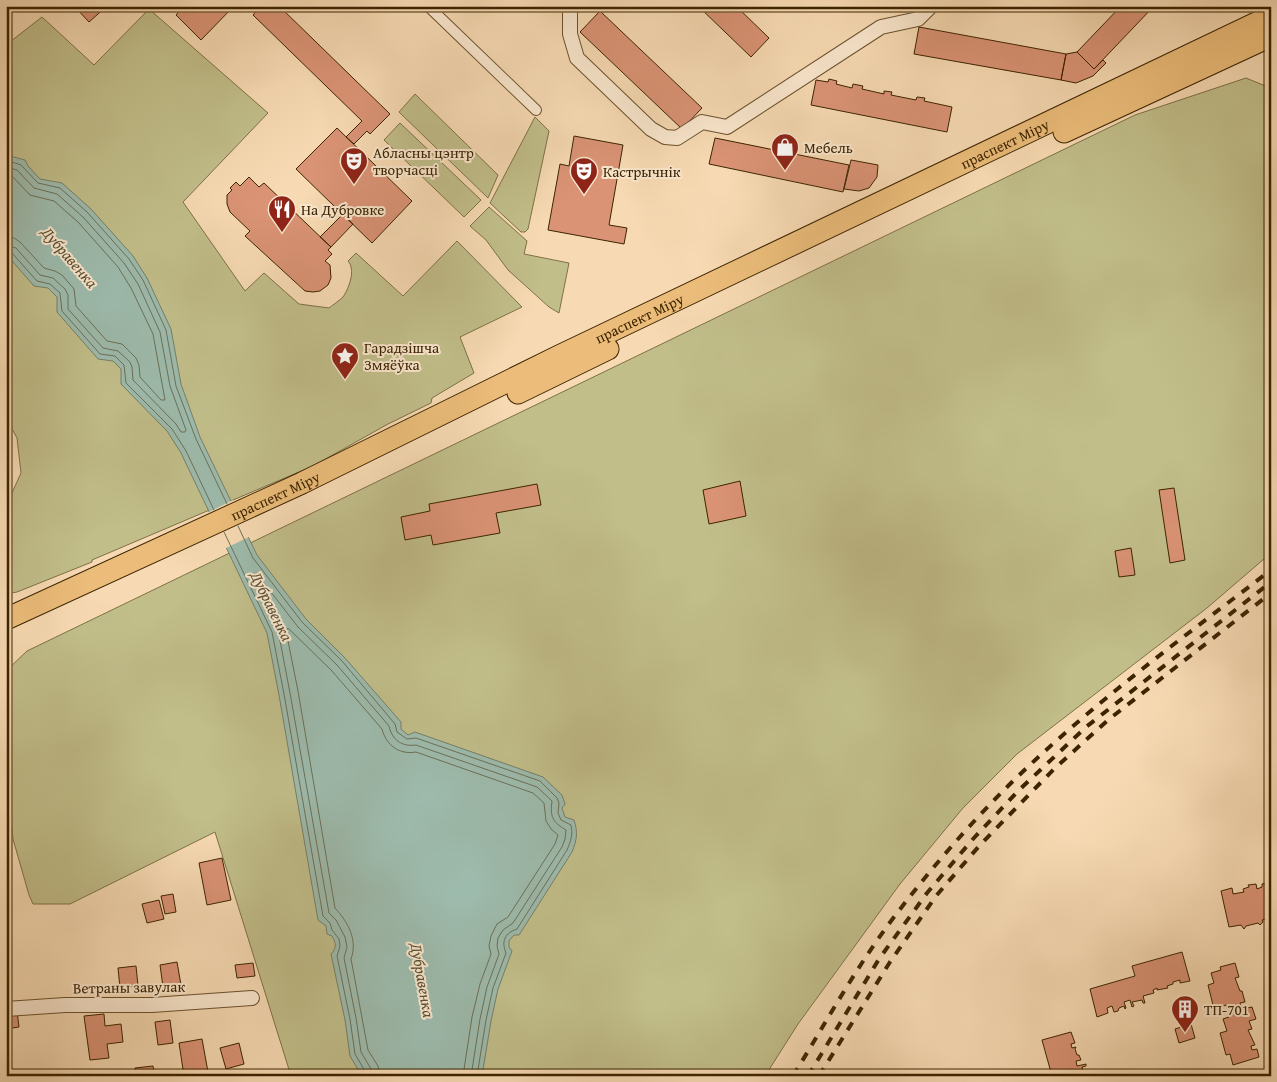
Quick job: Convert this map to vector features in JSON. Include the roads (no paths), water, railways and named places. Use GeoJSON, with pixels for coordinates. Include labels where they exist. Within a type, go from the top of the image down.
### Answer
{"type":"FeatureCollection","features":[{"type":"Feature","properties":{"kind":"main road","name":"праспект Міру"},"geometry":{"type":"LineString","coordinates":[[305,489],[558,356],[1271,16]]}},
{"type":"Feature","properties":{"kind":"main road","name":"праспект Міру"},"geometry":{"type":"LineString","coordinates":[[6,632],[148,561],[305,489],[886,214],[1271,36]]}},
{"type":"Feature","properties":{"kind":"main road","name":"праспект Міру"},"geometry":{"type":"LineString","coordinates":[[6,619],[148,561]]}},
{"type":"Feature","properties":{"kind":"street"},"geometry":{"type":"LineString","coordinates":[[428,6],[536,110]]}},
{"type":"Feature","properties":{"kind":"street"},"geometry":{"type":"LineString","coordinates":[[570,6],[570,34],[577,58],[651,129],[665,137],[677,138],[702,122],[726,127],[881,27],[918,19],[931,6]]}},
{"type":"Feature","properties":{"kind":"street","name":"Ветраны завулак"},"geometry":{"type":"LineString","coordinates":[[6,1009],[65,1005],[152,1005],[252,998]]}},
{"type":"Feature","properties":{"kind":"water","name":"Дубравенка"},"geometry":{"type":"Polygon","coordinates":[[[6,155],[25,160],[40,179],[62,183],[91,209],[133,256],[147,278],[171,329],[181,384],[200,437],[257,555],[306,619],[345,658],[401,722],[401,729],[408,735],[415,732],[543,777],[562,795],[565,804],[562,808],[565,817],[574,820],[575,844],[572,852],[519,935],[514,935],[509,941],[509,947],[512,951],[498,989],[482,1076],[362,1076],[350,1056],[345,1020],[331,954],[335,948],[335,943],[332,936],[327,934],[326,926],[318,920],[267,633],[181,453],[167,431],[121,384],[121,369],[113,361],[98,359],[57,312],[57,297],[48,288],[34,286],[6,254],[6,155]]]}},
{"type":"Feature","properties":{"kind":"railway"},"geometry":{"type":"LineString","coordinates":[[793,1076],[845,990],[886,928],[926,876],[980,815],[1039,757],[1103,701],[1271,570]]}},
{"type":"Feature","properties":{"kind":"railway"},"geometry":{"type":"LineString","coordinates":[[808,1076],[879,959],[927,893],[973,839],[1019,790],[1086,727],[1271,582]]}},
{"type":"Feature","properties":{"kind":"railway"},"geometry":{"type":"LineString","coordinates":[[819,1076],[890,962],[936,896],[980,845],[1054,769],[1108,720],[1271,593]]}},
{"type":"Feature","properties":{"kind":"place","name":"Мебель"},"geometry":{"type":"Point","coordinates":[785,171]}},
{"type":"Feature","properties":{"kind":"place","name":"Абласны цэнтр творчасці"},"geometry":{"type":"Point","coordinates":[354,185]}},
{"type":"Feature","properties":{"kind":"place","name":"Кастрычнік"},"geometry":{"type":"Point","coordinates":[584,195]}},
{"type":"Feature","properties":{"kind":"place","name":"На Дубровке"},"geometry":{"type":"Point","coordinates":[282,233]}},
{"type":"Feature","properties":{"kind":"place","name":"Гарадзішча Змяёўка"},"geometry":{"type":"Point","coordinates":[345,380]}},
{"type":"Feature","properties":{"kind":"place","name":"ТП-701"},"geometry":{"type":"Point","coordinates":[1185,1033]}}]}
